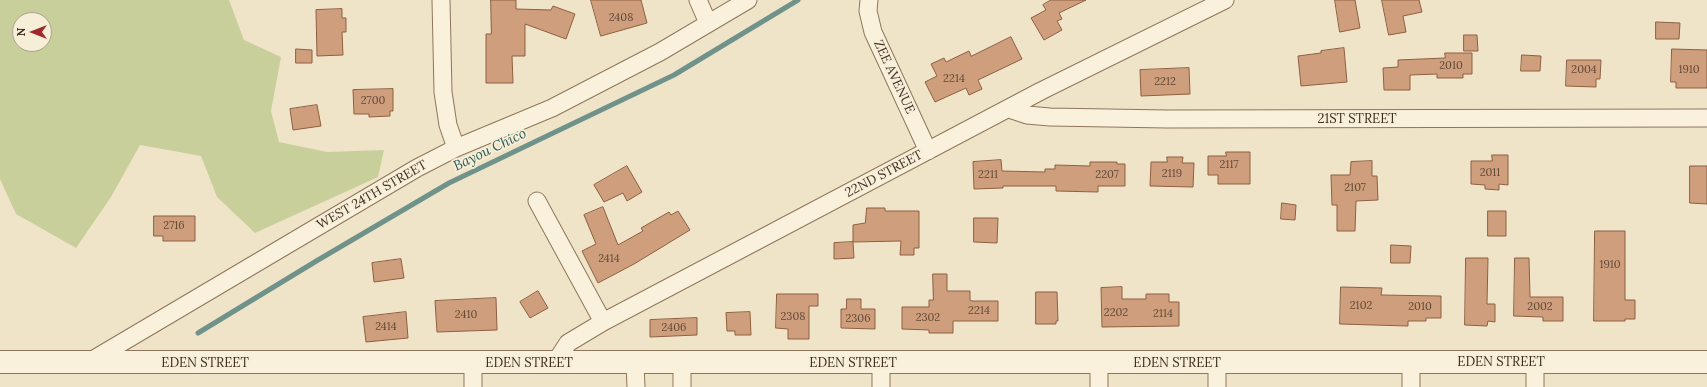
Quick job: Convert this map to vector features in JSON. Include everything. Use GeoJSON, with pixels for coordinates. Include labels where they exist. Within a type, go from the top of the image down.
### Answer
{"type":"FeatureCollection","features":[{"type":"Feature","properties":{"kind":"street"},"geometry":{"type":"LineString","coordinates":[[442,0],[443,92],[448,125],[456,148]]}},
{"type":"Feature","properties":{"kind":"street"},"geometry":{"type":"LineString","coordinates":[[698,0],[708,24]]}},
{"type":"Feature","properties":{"kind":"street","name":"WEST 24TH STREET"},"geometry":{"type":"LineString","coordinates":[[89,362],[391,184],[456,148],[552,108],[660,52],[748,0]]}},
{"type":"Feature","properties":{"kind":"street","name":"ZEE AVENUE"},"geometry":{"type":"LineString","coordinates":[[869,0],[868,11],[873,32],[928,151]]}},
{"type":"Feature","properties":{"kind":"street","name":"22ND STREET"},"geometry":{"type":"LineString","coordinates":[[555,363],[568,344],[603,322],[1008,109],[1190,16],[1225,0]]}},
{"type":"Feature","properties":{"kind":"street","name":"21ST STREET"},"geometry":{"type":"LineString","coordinates":[[1008,109],[1027,115],[1050,117],[1707,118]]}},
{"type":"Feature","properties":{"kind":"street"},"geometry":{"type":"LineString","coordinates":[[537,201],[603,322]]}},
{"type":"Feature","properties":{"kind":"street","name":"EDEN STREET"},"geometry":{"type":"LineString","coordinates":[[0,362],[1707,362]]}},
{"type":"Feature","properties":{"kind":"street"},"geometry":{"type":"LineString","coordinates":[[1411,362],[1411,387]]}},
{"type":"Feature","properties":{"kind":"street"},"geometry":{"type":"LineString","coordinates":[[1535,362],[1535,387]]}},
{"type":"Feature","properties":{"kind":"street"},"geometry":{"type":"LineString","coordinates":[[473,363],[473,387]]}},
{"type":"Feature","properties":{"kind":"street"},"geometry":{"type":"LineString","coordinates":[[635,363],[636,387]]}},
{"type":"Feature","properties":{"kind":"street"},"geometry":{"type":"LineString","coordinates":[[682,363],[682,387]]}},
{"type":"Feature","properties":{"kind":"street"},"geometry":{"type":"LineString","coordinates":[[881,363],[881,387]]}},
{"type":"Feature","properties":{"kind":"street"},"geometry":{"type":"LineString","coordinates":[[1098,363],[1099,387]]}},
{"type":"Feature","properties":{"kind":"street"},"geometry":{"type":"LineString","coordinates":[[1217,363],[1217,387]]}},
{"type":"Feature","properties":{"kind":"green space"},"geometry":{"type":"Polygon","coordinates":[[[0,0],[229,0],[244,40],[281,57],[271,111],[279,142],[327,152],[384,150],[378,177],[255,233],[217,197],[201,156],[140,145],[111,197],[76,248],[16,214],[0,179],[0,0]]]}},
{"type":"Feature","properties":{"kind":"building"},"geometry":{"type":"Polygon","coordinates":[[[491,0],[516,0],[516,9],[551,10],[553,6],[575,14],[566,39],[525,24],[525,56],[512,56],[513,83],[486,83],[486,34],[491,34],[491,0]]]}},
{"type":"Feature","properties":{"kind":"building"},"geometry":{"type":"Polygon","coordinates":[[[591,0],[641,0],[647,23],[601,36],[591,0]]]}},
{"type":"Feature","properties":{"kind":"building"},"geometry":{"type":"Polygon","coordinates":[[[1051,0],[1086,0],[1059,13],[1062,19],[1057,21],[1062,30],[1044,40],[1031,18],[1046,10],[1043,5],[1051,0]]]}},
{"type":"Feature","properties":{"kind":"building"},"geometry":{"type":"Polygon","coordinates":[[[1335,0],[1355,0],[1360,28],[1340,32],[1335,0]]]}},
{"type":"Feature","properties":{"kind":"building"},"geometry":{"type":"Polygon","coordinates":[[[1382,0],[1419,0],[1422,12],[1403,16],[1406,32],[1389,35],[1382,0]]]}},
{"type":"Feature","properties":{"kind":"building"},"geometry":{"type":"Polygon","coordinates":[[[342,9],[342,18],[346,18],[346,32],[342,32],[343,55],[317,56],[316,10],[342,9]]]}},
{"type":"Feature","properties":{"kind":"building"},"geometry":{"type":"Polygon","coordinates":[[[1656,22],[1680,23],[1679,39],[1656,39],[1656,22]]]}},
{"type":"Feature","properties":{"kind":"building"},"geometry":{"type":"Polygon","coordinates":[[[1464,35],[1477,35],[1478,51],[1464,51],[1464,35]]]}},
{"type":"Feature","properties":{"kind":"building"},"geometry":{"type":"Polygon","coordinates":[[[1011,37],[1022,59],[978,80],[982,89],[969,95],[966,88],[935,102],[925,82],[937,76],[931,64],[944,58],[946,62],[969,51],[971,56],[1011,37]]]}},
{"type":"Feature","properties":{"kind":"building"},"geometry":{"type":"Polygon","coordinates":[[[1344,48],[1347,82],[1301,86],[1298,56],[1344,48]]]}},
{"type":"Feature","properties":{"kind":"building"},"geometry":{"type":"Polygon","coordinates":[[[296,49],[312,50],[312,63],[296,63],[296,49]]]}},
{"type":"Feature","properties":{"kind":"building"},"geometry":{"type":"Polygon","coordinates":[[[1672,49],[1707,50],[1707,88],[1676,88],[1676,82],[1671,82],[1672,49]]]}},
{"type":"Feature","properties":{"kind":"building"},"geometry":{"type":"Polygon","coordinates":[[[1445,53],[1472,53],[1472,74],[1463,74],[1463,78],[1437,78],[1437,74],[1410,75],[1410,90],[1384,90],[1383,68],[1398,67],[1398,60],[1445,58],[1445,53]]]}},
{"type":"Feature","properties":{"kind":"building"},"geometry":{"type":"Polygon","coordinates":[[[1522,55],[1541,56],[1540,71],[1521,71],[1522,55]]]}},
{"type":"Feature","properties":{"kind":"building"},"geometry":{"type":"Polygon","coordinates":[[[1567,60],[1601,60],[1600,79],[1596,79],[1596,87],[1566,86],[1567,60]]]}},
{"type":"Feature","properties":{"kind":"building"},"geometry":{"type":"Polygon","coordinates":[[[1189,68],[1190,94],[1141,96],[1140,70],[1189,68]]]}},
{"type":"Feature","properties":{"kind":"building"},"geometry":{"type":"Polygon","coordinates":[[[393,89],[393,111],[390,111],[390,116],[369,117],[369,114],[354,114],[353,90],[393,89]]]}},
{"type":"Feature","properties":{"kind":"building"},"geometry":{"type":"Polygon","coordinates":[[[317,105],[321,126],[293,130],[290,109],[317,105]]]}},
{"type":"Feature","properties":{"kind":"building"},"geometry":{"type":"Polygon","coordinates":[[[1226,152],[1250,152],[1250,184],[1218,184],[1218,175],[1208,175],[1208,156],[1226,156],[1226,152]]]}},
{"type":"Feature","properties":{"kind":"building"},"geometry":{"type":"Polygon","coordinates":[[[1492,155],[1508,155],[1508,185],[1499,184],[1499,190],[1485,189],[1485,185],[1471,184],[1471,161],[1492,161],[1492,155]]]}},
{"type":"Feature","properties":{"kind":"building"},"geometry":{"type":"Polygon","coordinates":[[[1167,157],[1183,157],[1182,163],[1194,163],[1193,187],[1150,186],[1151,162],[1167,162],[1167,157]]]}},
{"type":"Feature","properties":{"kind":"building"},"geometry":{"type":"Polygon","coordinates":[[[1001,160],[1002,171],[1045,172],[1045,169],[1055,169],[1055,165],[1090,166],[1090,162],[1117,162],[1117,164],[1125,164],[1125,186],[1098,186],[1098,192],[1056,191],[1056,186],[1003,186],[1003,188],[974,189],[973,162],[1001,160]]]}},
{"type":"Feature","properties":{"kind":"building"},"geometry":{"type":"Polygon","coordinates":[[[1372,161],[1372,176],[1377,176],[1378,200],[1356,201],[1355,231],[1337,231],[1337,205],[1332,205],[1331,175],[1350,175],[1351,162],[1372,161]]]}},
{"type":"Feature","properties":{"kind":"building"},"geometry":{"type":"Polygon","coordinates":[[[627,166],[642,192],[627,201],[623,193],[604,202],[594,185],[627,166]]]}},
{"type":"Feature","properties":{"kind":"building"},"geometry":{"type":"Polygon","coordinates":[[[1690,166],[1707,166],[1707,204],[1690,203],[1690,166]]]}},
{"type":"Feature","properties":{"kind":"building"},"geometry":{"type":"Polygon","coordinates":[[[1282,203],[1296,205],[1295,220],[1281,219],[1282,203]]]}},
{"type":"Feature","properties":{"kind":"building"},"geometry":{"type":"Polygon","coordinates":[[[603,207],[618,245],[643,231],[641,228],[669,212],[671,215],[678,211],[690,230],[634,264],[598,283],[582,251],[596,244],[584,215],[603,207]]]}},
{"type":"Feature","properties":{"kind":"building"},"geometry":{"type":"Polygon","coordinates":[[[867,208],[885,208],[885,211],[919,211],[919,248],[914,248],[914,255],[900,255],[901,241],[853,242],[853,225],[865,223],[867,208]]]}},
{"type":"Feature","properties":{"kind":"building"},"geometry":{"type":"Polygon","coordinates":[[[1488,211],[1506,211],[1506,236],[1488,236],[1488,211]]]}},
{"type":"Feature","properties":{"kind":"building"},"geometry":{"type":"Polygon","coordinates":[[[154,216],[195,216],[195,241],[163,241],[163,236],[154,236],[154,216]]]}},
{"type":"Feature","properties":{"kind":"building"},"geometry":{"type":"Polygon","coordinates":[[[974,218],[998,218],[997,243],[974,242],[974,218]]]}},
{"type":"Feature","properties":{"kind":"building"},"geometry":{"type":"Polygon","coordinates":[[[1595,231],[1625,231],[1625,300],[1635,300],[1635,319],[1625,319],[1625,321],[1594,321],[1595,231]]]}},
{"type":"Feature","properties":{"kind":"building"},"geometry":{"type":"Polygon","coordinates":[[[853,242],[854,258],[834,259],[834,243],[853,242]]]}},
{"type":"Feature","properties":{"kind":"building"},"geometry":{"type":"Polygon","coordinates":[[[1391,245],[1411,246],[1410,263],[1391,263],[1391,245]]]}},
{"type":"Feature","properties":{"kind":"building"},"geometry":{"type":"Polygon","coordinates":[[[1466,258],[1488,258],[1487,304],[1495,304],[1495,322],[1488,321],[1487,326],[1465,325],[1466,258]]]}},
{"type":"Feature","properties":{"kind":"building"},"geometry":{"type":"Polygon","coordinates":[[[1515,258],[1529,258],[1530,297],[1563,297],[1563,321],[1543,321],[1543,317],[1514,316],[1515,258]]]}},
{"type":"Feature","properties":{"kind":"building"},"geometry":{"type":"Polygon","coordinates":[[[401,259],[404,278],[374,282],[372,263],[401,259]]]}},
{"type":"Feature","properties":{"kind":"building"},"geometry":{"type":"Polygon","coordinates":[[[933,274],[947,274],[947,291],[970,291],[970,300],[972,301],[998,301],[998,321],[953,321],[953,333],[929,333],[929,330],[902,329],[902,307],[929,307],[929,300],[933,300],[933,274]]]}},
{"type":"Feature","properties":{"kind":"building"},"geometry":{"type":"Polygon","coordinates":[[[1122,287],[1122,299],[1146,299],[1146,294],[1169,294],[1169,302],[1179,302],[1179,326],[1102,327],[1101,288],[1122,287]]]}},
{"type":"Feature","properties":{"kind":"building"},"geometry":{"type":"Polygon","coordinates":[[[1341,287],[1382,288],[1381,295],[1441,296],[1441,318],[1426,318],[1426,321],[1408,321],[1408,326],[1340,324],[1341,287]]]}},
{"type":"Feature","properties":{"kind":"building"},"geometry":{"type":"Polygon","coordinates":[[[538,291],[548,308],[530,318],[520,302],[538,291]]]}},
{"type":"Feature","properties":{"kind":"building"},"geometry":{"type":"Polygon","coordinates":[[[1036,292],[1057,292],[1058,321],[1056,321],[1056,324],[1036,324],[1036,292]]]}},
{"type":"Feature","properties":{"kind":"building"},"geometry":{"type":"Polygon","coordinates":[[[777,294],[818,294],[818,306],[809,306],[809,339],[788,339],[788,329],[776,328],[777,294]]]}},
{"type":"Feature","properties":{"kind":"building"},"geometry":{"type":"Polygon","coordinates":[[[496,298],[497,330],[437,332],[435,301],[496,298]]]}},
{"type":"Feature","properties":{"kind":"building"},"geometry":{"type":"Polygon","coordinates":[[[847,299],[861,299],[861,309],[875,309],[875,329],[841,328],[841,309],[846,309],[847,299]]]}},
{"type":"Feature","properties":{"kind":"building"},"geometry":{"type":"Polygon","coordinates":[[[406,312],[408,338],[366,342],[363,317],[406,312]]]}},
{"type":"Feature","properties":{"kind":"building"},"geometry":{"type":"Polygon","coordinates":[[[750,312],[751,335],[735,335],[735,331],[727,331],[726,313],[750,312]]]}},
{"type":"Feature","properties":{"kind":"building"},"geometry":{"type":"Polygon","coordinates":[[[697,318],[697,335],[650,337],[650,320],[697,318]]]}},
{"type":"Feature","properties":{"kind":"waterway","name":"Bayou Chico"},"geometry":{"type":"LineString","coordinates":[[198,333],[449,183],[674,75],[798,0]]}}]}
